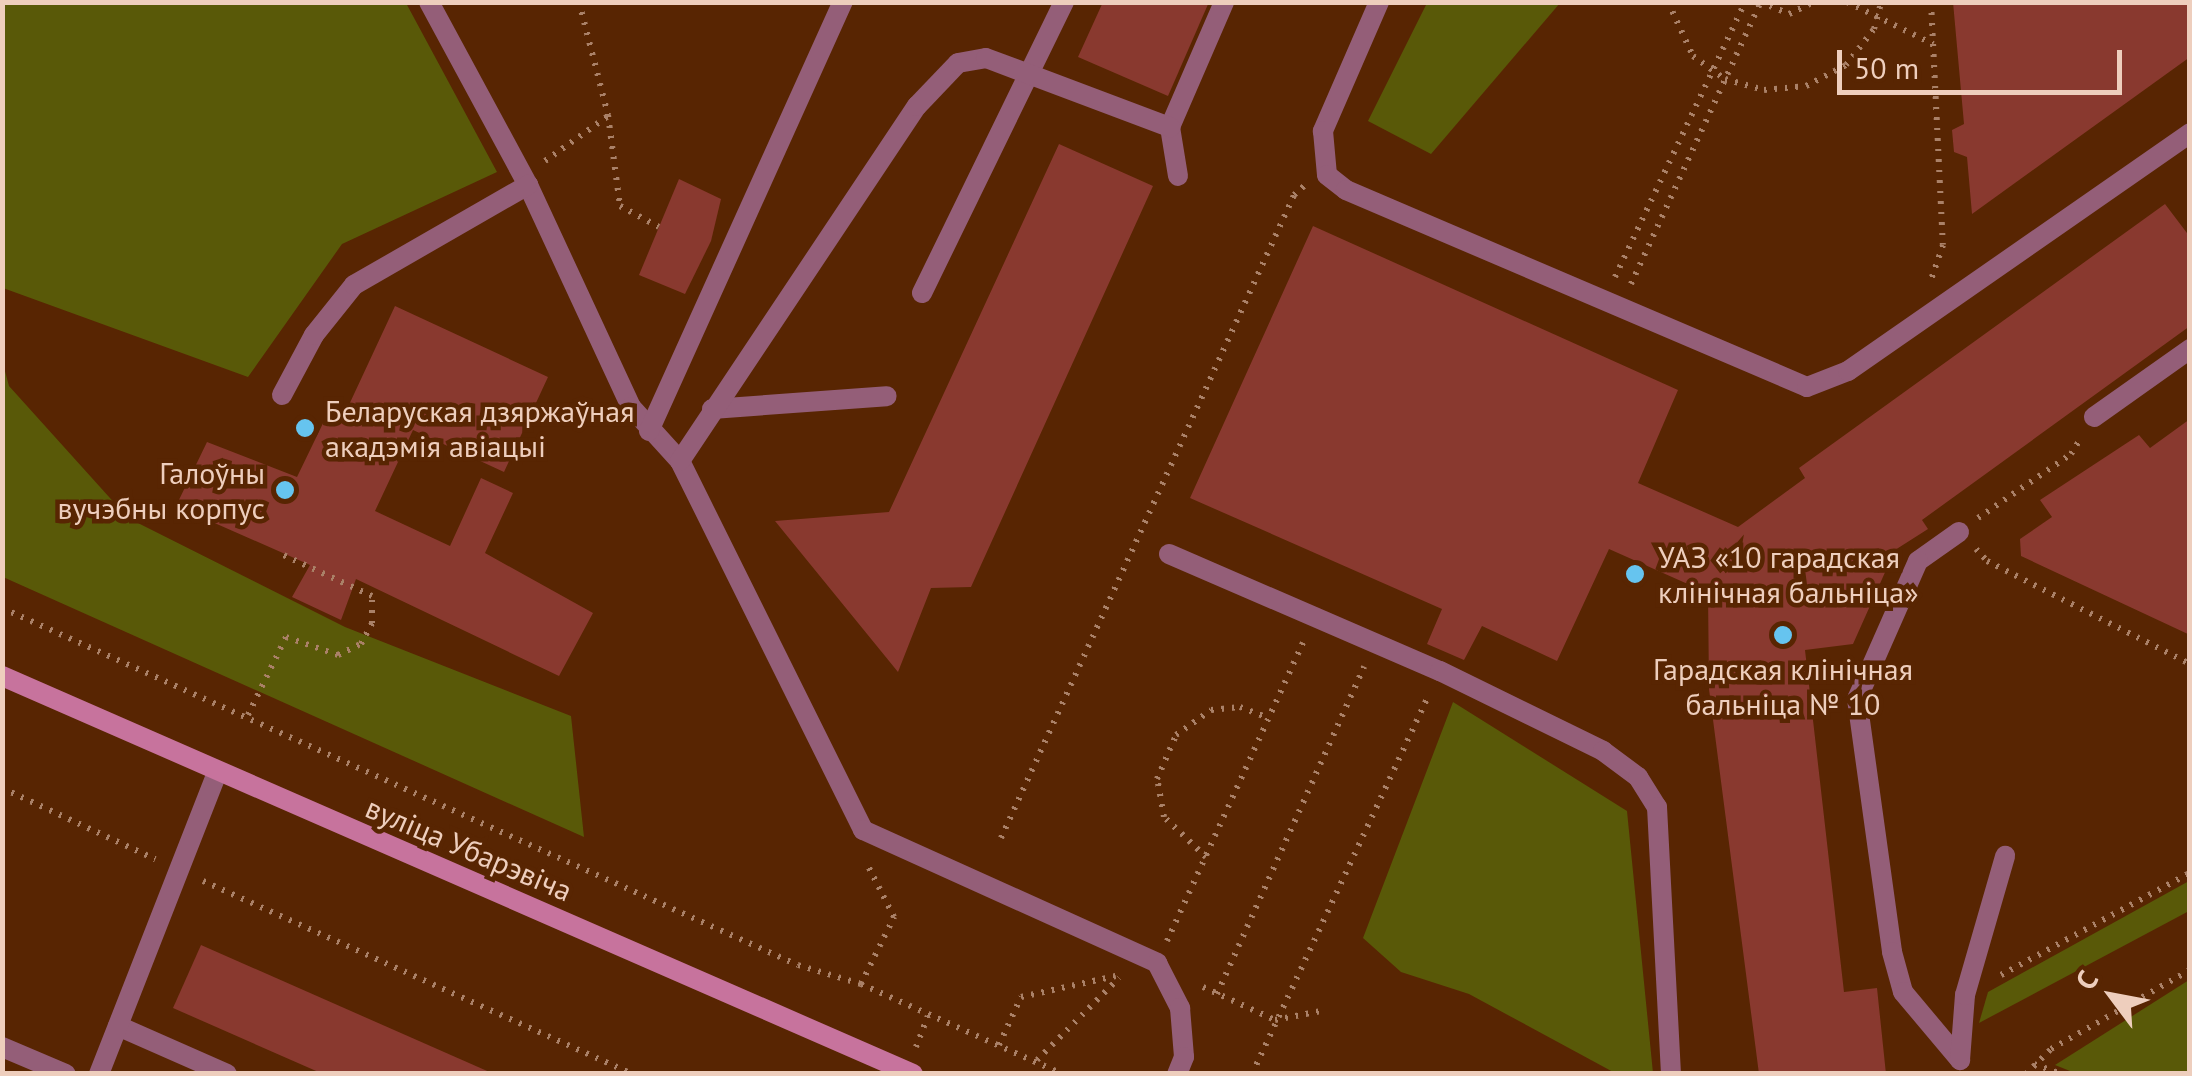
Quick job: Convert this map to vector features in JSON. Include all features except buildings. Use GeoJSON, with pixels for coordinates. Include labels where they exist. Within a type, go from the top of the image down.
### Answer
{"type":"FeatureCollection","features":[{"type":"Feature","properties":{"kind":"main road","name":"вуліца Убарэвіча"},"geometry":{"type":"LineString","coordinates":[[2,676],[913,1074]]}},
{"type":"Feature","properties":{"kind":"lane"},"geometry":{"type":"LineString","coordinates":[[649,430],[843,2]]}},
{"type":"Feature","properties":{"kind":"lane"},"geometry":{"type":"LineString","coordinates":[[922,293],[1064,2]]}},
{"type":"Feature","properties":{"kind":"lane"},"geometry":{"type":"LineString","coordinates":[[1178,176],[1170,127],[1224,2]]}},
{"type":"Feature","properties":{"kind":"lane"},"geometry":{"type":"LineString","coordinates":[[1379,2],[1323,130],[1325,168],[1346,190],[1807,387],[1848,371],[2190,133]]}},
{"type":"Feature","properties":{"kind":"lane"},"geometry":{"type":"LineString","coordinates":[[430,3],[526,180],[600,347],[649,430],[680,461],[863,830],[1158,963],[1180,1008],[1184,1058],[1177,1074]]}},
{"type":"Feature","properties":{"kind":"lane"},"geometry":{"type":"LineString","coordinates":[[680,461],[917,106],[958,63],[986,58],[1032,72],[1170,127]]}},
{"type":"Feature","properties":{"kind":"lane"},"geometry":{"type":"LineString","coordinates":[[282,395],[314,334],[354,285],[526,180]]}},
{"type":"Feature","properties":{"kind":"lane"},"geometry":{"type":"LineString","coordinates":[[2094,417],[2190,349]]}},
{"type":"Feature","properties":{"kind":"lane"},"geometry":{"type":"LineString","coordinates":[[712,409],[887,396]]}},
{"type":"Feature","properties":{"kind":"lane"},"geometry":{"type":"LineString","coordinates":[[1959,532],[1918,561],[1857,699],[1892,952],[1904,992],[1960,1060],[1965,994],[2005,856]]}},
{"type":"Feature","properties":{"kind":"lane"},"geometry":{"type":"LineString","coordinates":[[1169,554],[1440,671],[1603,751],[1638,777],[1657,808],[1671,1074]]}},
{"type":"Feature","properties":{"kind":"lane"},"geometry":{"type":"LineString","coordinates":[[99,1074],[217,773]]}},
{"type":"Feature","properties":{"kind":"lane"},"geometry":{"type":"LineString","coordinates":[[118,1026],[227,1074]]}},
{"type":"Feature","properties":{"kind":"lane"},"geometry":{"type":"LineString","coordinates":[[2,1047],[66,1074]]}},
{"type":"Feature","properties":{"kind":"path"},"geometry":{"type":"LineString","coordinates":[[578,2],[608,115],[620,206],[659,227]]}},
{"type":"Feature","properties":{"kind":"path"},"geometry":{"type":"LineString","coordinates":[[1668,2],[1693,56],[1725,79],[1764,90],[1806,86],[1846,65],[1877,18],[1881,2]]}},
{"type":"Feature","properties":{"kind":"path"},"geometry":{"type":"LineString","coordinates":[[1612,304],[1712,70],[1746,2]]}},
{"type":"Feature","properties":{"kind":"path"},"geometry":{"type":"LineString","coordinates":[[1612,304],[1760,3],[1788,14],[1814,2]]}},
{"type":"Feature","properties":{"kind":"path"},"geometry":{"type":"LineString","coordinates":[[1847,2],[1933,44]]}},
{"type":"Feature","properties":{"kind":"path"},"geometry":{"type":"LineString","coordinates":[[1918,319],[1943,245],[1931,2]]}},
{"type":"Feature","properties":{"kind":"path"},"geometry":{"type":"LineString","coordinates":[[526,180],[608,115]]}},
{"type":"Feature","properties":{"kind":"path"},"geometry":{"type":"LineString","coordinates":[[1002,838],[1294,195],[1325,168]]}},
{"type":"Feature","properties":{"kind":"path"},"geometry":{"type":"LineString","coordinates":[[2094,417],[2071,454],[1959,532],[1987,562],[2190,664]]}},
{"type":"Feature","properties":{"kind":"path"},"geometry":{"type":"LineString","coordinates":[[248,715],[286,638],[338,655],[369,635],[372,596],[328,571],[281,554]]}},
{"type":"Feature","properties":{"kind":"path"},"geometry":{"type":"LineString","coordinates":[[2,608],[248,715],[798,966],[861,984],[1062,1074]]}},
{"type":"Feature","properties":{"kind":"path"},"geometry":{"type":"LineString","coordinates":[[1158,963],[1305,638],[1320,644]]}},
{"type":"Feature","properties":{"kind":"path"},"geometry":{"type":"LineString","coordinates":[[1350,657],[1382,671]]}},
{"type":"Feature","properties":{"kind":"path"},"geometry":{"type":"LineString","coordinates":[[1217,994],[1366,664]]}},
{"type":"Feature","properties":{"kind":"path"},"geometry":{"type":"LineString","coordinates":[[1252,1074],[1440,671]]}},
{"type":"Feature","properties":{"kind":"path"},"geometry":{"type":"LineString","coordinates":[[1414,684],[1430,692]]}},
{"type":"Feature","properties":{"kind":"path"},"geometry":{"type":"LineString","coordinates":[[1206,857],[1164,817],[1157,780],[1176,735],[1211,710],[1240,706],[1269,718]]}},
{"type":"Feature","properties":{"kind":"path"},"geometry":{"type":"LineString","coordinates":[[2,788],[632,1074]]}},
{"type":"Feature","properties":{"kind":"path"},"geometry":{"type":"LineString","coordinates":[[1965,994],[2190,873]]}},
{"type":"Feature","properties":{"kind":"path"},"geometry":{"type":"LineString","coordinates":[[861,984],[894,917]]}},
{"type":"Feature","properties":{"kind":"path"},"geometry":{"type":"LineString","coordinates":[[1167,942],[1178,950]]}},
{"type":"Feature","properties":{"kind":"path"},"geometry":{"type":"LineString","coordinates":[[2026,1074],[2033,1064],[2190,970]]}},
{"type":"Feature","properties":{"kind":"path"},"geometry":{"type":"LineString","coordinates":[[999,1044],[1022,997],[1124,974],[1036,1061]]}},
{"type":"Feature","properties":{"kind":"path"},"geometry":{"type":"LineString","coordinates":[[1191,982],[1275,1020],[1321,1011]]}},
{"type":"Feature","properties":{"kind":"path"},"geometry":{"type":"LineString","coordinates":[[2033,1064],[2062,1074]]}},
{"type":"Feature","properties":{"kind":"shaded area"},"geometry":{"type":"Polygon","coordinates":[[[2,3],[406,3],[497,172],[342,244],[248,377],[3,288],[2,3]]]}},
{"type":"Feature","properties":{"kind":"shaded area"},"geometry":{"type":"Polygon","coordinates":[[[1427,3],[1560,3],[1431,154],[1368,121],[1427,3]]]}},
{"type":"Feature","properties":{"kind":"shaded area"},"geometry":{"type":"Polygon","coordinates":[[[2,360],[9,386],[128,518],[345,627],[571,716],[584,837],[3,577],[2,360]]]}},
{"type":"Feature","properties":{"kind":"shaded area"},"geometry":{"type":"Polygon","coordinates":[[[1453,702],[1627,811],[1653,1073],[1615,1073],[1469,994],[1401,972],[1363,938],[1453,702]]]}},
{"type":"Feature","properties":{"kind":"shaded area"},"geometry":{"type":"Polygon","coordinates":[[[2189,881],[2189,911],[1979,1023],[1988,992],[2189,881]]]}},
{"type":"Feature","properties":{"kind":"shaded area"},"geometry":{"type":"Polygon","coordinates":[[[2189,980],[2189,1073],[2075,1073],[2055,1065],[2189,980]]]}},
{"type":"Feature","properties":{"kind":"place","name":"Беларуская дзяржаўная акадэмія авіацыі"},"geometry":{"type":"Point","coordinates":[305,428]}},
{"type":"Feature","properties":{"kind":"place","name":"Галоўны вучэбны корпус"},"geometry":{"type":"Point","coordinates":[285,490]}},
{"type":"Feature","properties":{"kind":"place","name":"УАЗ «10 гарадская клінічная бальніца»"},"geometry":{"type":"Point","coordinates":[1635,574]}},
{"type":"Feature","properties":{"kind":"place","name":"Гарадская клінічная бальніца № 10"},"geometry":{"type":"Point","coordinates":[1783,635]}}]}
